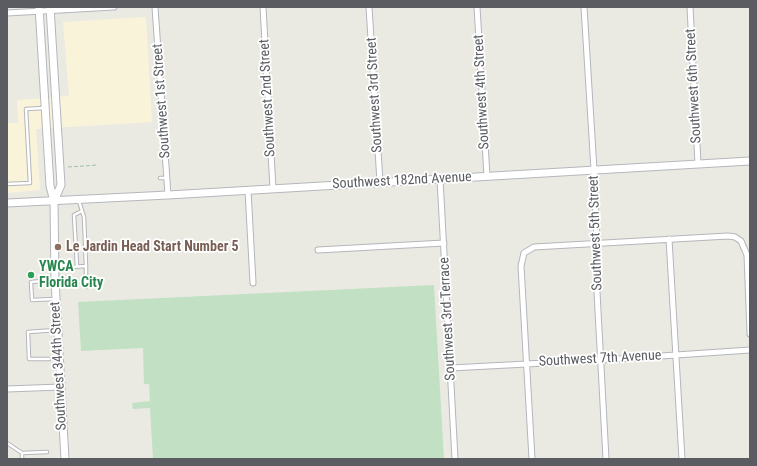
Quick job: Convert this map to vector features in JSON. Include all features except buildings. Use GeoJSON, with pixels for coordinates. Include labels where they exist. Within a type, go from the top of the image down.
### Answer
{"type":"FeatureCollection","features":[{"type":"Feature","properties":{"kind":"street"},"geometry":{"type":"LineString","coordinates":[[7,13],[39,9],[114,7]]}},
{"type":"Feature","properties":{"kind":"street","name":"Southwest 1st Street"},"geometry":{"type":"LineString","coordinates":[[156,7],[168,195]]}},
{"type":"Feature","properties":{"kind":"street","name":"Southwest 2nd Street"},"geometry":{"type":"LineString","coordinates":[[263,7],[274,189]]}},
{"type":"Feature","properties":{"kind":"street","name":"Southwest 3rd Street"},"geometry":{"type":"LineString","coordinates":[[370,7],[380,182]]}},
{"type":"Feature","properties":{"kind":"street","name":"Southwest 4th Street"},"geometry":{"type":"LineString","coordinates":[[477,7],[487,176]]}},
{"type":"Feature","properties":{"kind":"street","name":"Southwest 5th Street"},"geometry":{"type":"LineString","coordinates":[[584,7],[598,243],[595,255],[602,360],[606,459]]}},
{"type":"Feature","properties":{"kind":"street","name":"Southwest 6th Street"},"geometry":{"type":"LineString","coordinates":[[690,7],[698,164]]}},
{"type":"Feature","properties":{"kind":"street","name":"Southwest 344th Street"},"geometry":{"type":"LineString","coordinates":[[39,9],[50,186],[54,201],[54,280],[65,459]]}},
{"type":"Feature","properties":{"kind":"street","name":"Southwest 344th Street"},"geometry":{"type":"LineString","coordinates":[[50,9],[61,186],[54,201]]}},
{"type":"Feature","properties":{"kind":"street","name":"Southwest 182nd Avenue"},"geometry":{"type":"LineString","coordinates":[[7,203],[750,162]]}},
{"type":"Feature","properties":{"kind":"street","name":"Southwest 3rd Terrace"},"geometry":{"type":"LineString","coordinates":[[440,179],[455,459]]}},
{"type":"Feature","properties":{"kind":"street"},"geometry":{"type":"LineString","coordinates":[[248,190],[253,283]]}},
{"type":"Feature","properties":{"kind":"street"},"geometry":{"type":"LineString","coordinates":[[532,459],[521,266],[524,254],[534,247],[728,236],[735,237],[741,241],[746,255],[750,334]]}},
{"type":"Feature","properties":{"kind":"street"},"geometry":{"type":"LineString","coordinates":[[669,239],[682,459]]}},
{"type":"Feature","properties":{"kind":"street"},"geometry":{"type":"LineString","coordinates":[[318,250],[444,243]]}},
{"type":"Feature","properties":{"kind":"street","name":"Southwest 7th Avenue"},"geometry":{"type":"LineString","coordinates":[[451,368],[750,350]]}},
{"type":"Feature","properties":{"kind":"street"},"geometry":{"type":"LineString","coordinates":[[7,390],[61,387]]}},
{"type":"Feature","properties":{"kind":"lane"},"geometry":{"type":"LineString","coordinates":[[7,184],[30,183],[26,109],[45,108]]}},
{"type":"Feature","properties":{"kind":"lane"},"geometry":{"type":"LineString","coordinates":[[160,178],[166,178]]}},
{"type":"Feature","properties":{"kind":"lane"},"geometry":{"type":"LineString","coordinates":[[79,199],[84,231],[86,287]]}},
{"type":"Feature","properties":{"kind":"lane"},"geometry":{"type":"LineString","coordinates":[[77,266],[74,215],[82,211]]}},
{"type":"Feature","properties":{"kind":"lane"},"geometry":{"type":"LineString","coordinates":[[54,268],[86,266]]}},
{"type":"Feature","properties":{"kind":"lane"},"geometry":{"type":"LineString","coordinates":[[54,280],[31,282],[32,300],[55,299]]}},
{"type":"Feature","properties":{"kind":"lane"},"geometry":{"type":"LineString","coordinates":[[48,358],[30,359],[28,332],[57,330]]}},
{"type":"Feature","properties":{"kind":"lane"},"geometry":{"type":"LineString","coordinates":[[7,443],[22,453],[47,452]]}},
{"type":"Feature","properties":{"kind":"lane"},"geometry":{"type":"LineString","coordinates":[[22,453],[22,459]]}},
{"type":"Feature","properties":{"kind":"path"},"geometry":{"type":"LineString","coordinates":[[68,167],[98,165]]}},
{"type":"Feature","properties":{"kind":"shaded area"},"geometry":{"type":"Polygon","coordinates":[[[146,17],[152,122],[36,129],[40,190],[7,193],[7,123],[18,123],[17,100],[69,96],[63,22],[146,17]]]}},
{"type":"Feature","properties":{"kind":"green space"},"geometry":{"type":"Polygon","coordinates":[[[434,285],[444,459],[153,459],[150,408],[133,409],[132,403],[150,401],[149,384],[144,384],[143,348],[81,351],[78,302],[434,285]]]}},
{"type":"Feature","properties":{"kind":"place","name":"Le Jardin Head Start Number 5"},"geometry":{"type":"Point","coordinates":[58,247]}},
{"type":"Feature","properties":{"kind":"place","name":"YWCA Florida City"},"geometry":{"type":"Point","coordinates":[31,275]}}]}
